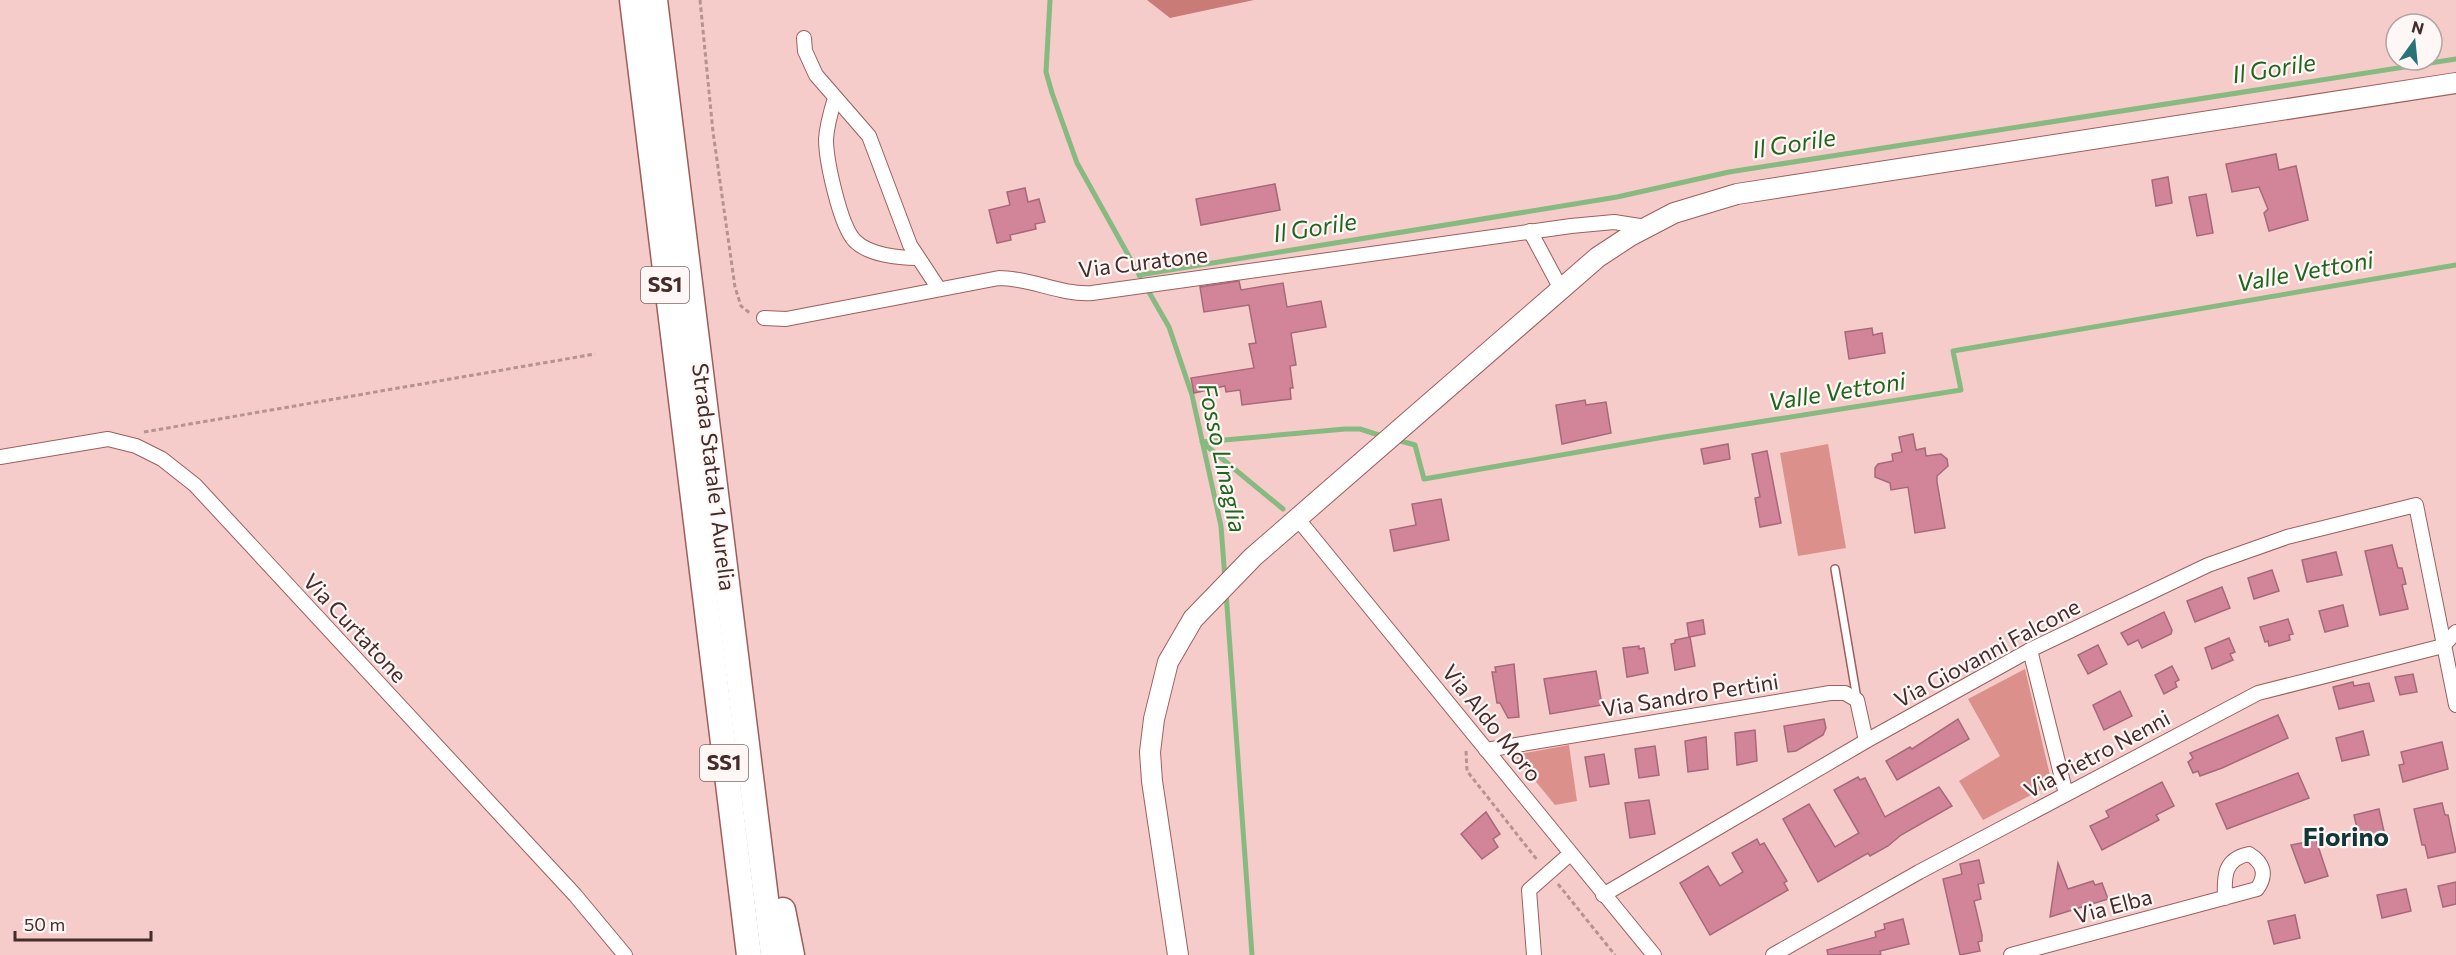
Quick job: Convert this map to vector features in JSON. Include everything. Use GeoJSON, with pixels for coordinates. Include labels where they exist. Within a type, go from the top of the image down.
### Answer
{"type":"FeatureCollection","features":[{"type":"Feature","properties":{"kind":"highway","name":"Strada Statale 1 Aurelia"},"geometry":{"type":"LineString","coordinates":[[632,0],[749,955]]}},
{"type":"Feature","properties":{"kind":"highway","name":"Strada Statale 1 Aurelia"},"geometry":{"type":"LineString","coordinates":[[655,0],[773,955]]}},
{"type":"Feature","properties":{"kind":"highway"},"geometry":{"type":"LineString","coordinates":[[760,856],[777,872],[792,955]]}},
{"type":"Feature","properties":{"kind":"main road"},"geometry":{"type":"LineString","coordinates":[[1178,955],[1152,782],[1150,752],[1154,719],[1168,662],[1193,619],[1253,557],[1598,258],[1646,228],[1689,207],[1737,194],[2456,83]]}},
{"type":"Feature","properties":{"kind":"street"},"geometry":{"type":"LineString","coordinates":[[804,38],[808,63],[869,136],[917,258],[935,280],[939,289]]}},
{"type":"Feature","properties":{"kind":"street"},"geometry":{"type":"LineString","coordinates":[[835,98],[828,123],[827,155],[846,227],[861,245],[902,258],[917,258]]}},
{"type":"Feature","properties":{"kind":"street","name":"Via Curatone"},"geometry":{"type":"LineString","coordinates":[[764,318],[786,319],[999,278],[1081,293],[1530,231],[1614,222],[1646,228]]}},
{"type":"Feature","properties":{"kind":"street"},"geometry":{"type":"LineString","coordinates":[[1530,231],[1561,289]]}},
{"type":"Feature","properties":{"kind":"street","name":"Via Curtatone"},"geometry":{"type":"LineString","coordinates":[[0,457],[108,439],[136,446],[162,459],[195,485],[575,895],[625,955]]}},
{"type":"Feature","properties":{"kind":"street","name":"Via Giovanni Falcone"},"geometry":{"type":"LineString","coordinates":[[1603,895],[1866,741],[2030,651],[2208,565],[2287,537],[2416,505],[2443,646]]}},
{"type":"Feature","properties":{"kind":"street","name":"Via Aldo Moro"},"geometry":{"type":"LineString","coordinates":[[1297,518],[1654,955]]}},
{"type":"Feature","properties":{"kind":"street"},"geometry":{"type":"LineString","coordinates":[[2456,632],[2443,646],[2456,705]]}},
{"type":"Feature","properties":{"kind":"street","name":"Via Pietro Nenni"},"geometry":{"type":"LineString","coordinates":[[1773,955],[1918,872],[2258,693],[2443,646]]}},
{"type":"Feature","properties":{"kind":"street"},"geometry":{"type":"LineString","coordinates":[[2030,651],[2066,794]]}},
{"type":"Feature","properties":{"kind":"street","name":"Via Sandro Pertini"},"geometry":{"type":"LineString","coordinates":[[1486,750],[1830,693],[1845,693],[1857,700]]}},
{"type":"Feature","properties":{"kind":"street"},"geometry":{"type":"LineString","coordinates":[[1857,700],[1866,741]]}},
{"type":"Feature","properties":{"kind":"street"},"geometry":{"type":"LineString","coordinates":[[1534,955],[1529,890],[1570,854]]}},
{"type":"Feature","properties":{"kind":"street","name":"Via Elba"},"geometry":{"type":"LineString","coordinates":[[2011,955],[2225,897]]}},
{"type":"Feature","properties":{"kind":"lane"},"geometry":{"type":"LineString","coordinates":[[1835,568],[1857,700]]}},
{"type":"Feature","properties":{"kind":"path"},"geometry":{"type":"LineString","coordinates":[[700,0],[713,132],[735,287],[741,306],[747,312],[764,318]]}},
{"type":"Feature","properties":{"kind":"path"},"geometry":{"type":"LineString","coordinates":[[143,433],[595,354]]}},
{"type":"Feature","properties":{"kind":"path"},"geometry":{"type":"LineString","coordinates":[[1465,722],[1467,771],[1614,955]]}},
{"type":"Feature","properties":{"kind":"shaded area"},"geometry":{"type":"Polygon","coordinates":[[[1147,0],[1254,0],[1170,18],[1147,0]]]}},
{"type":"Feature","properties":{"kind":"shaded area"},"geometry":{"type":"Polygon","coordinates":[[[1828,444],[1846,548],[1798,556],[1780,453],[1828,444]]]}},
{"type":"Feature","properties":{"kind":"shaded area"},"geometry":{"type":"Polygon","coordinates":[[[2025,669],[2052,784],[1983,820],[1959,781],[2000,756],[1968,699],[2025,669]]]}},
{"type":"Feature","properties":{"kind":"shaded area"},"geometry":{"type":"Polygon","coordinates":[[[1569,745],[1577,801],[1555,805],[1514,755],[1569,745]]]}},
{"type":"Feature","properties":{"kind":"building"},"geometry":{"type":"Polygon","coordinates":[[[2276,154],[2279,170],[2296,166],[2308,220],[2269,231],[2264,213],[2268,209],[2259,187],[2232,192],[2226,164],[2276,154]]]}},
{"type":"Feature","properties":{"kind":"building"},"geometry":{"type":"Polygon","coordinates":[[[2168,177],[2172,203],[2156,206],[2152,180],[2168,177]]]}},
{"type":"Feature","properties":{"kind":"building"},"geometry":{"type":"Polygon","coordinates":[[[1275,184],[1280,210],[1201,225],[1196,199],[1275,184]]]}},
{"type":"Feature","properties":{"kind":"building"},"geometry":{"type":"Polygon","coordinates":[[[1025,188],[1028,202],[1039,199],[1045,222],[1035,224],[1036,229],[1010,235],[1011,240],[997,243],[989,210],[1010,205],[1007,192],[1025,188]]]}},
{"type":"Feature","properties":{"kind":"building"},"geometry":{"type":"Polygon","coordinates":[[[2206,194],[2213,233],[2197,236],[2189,197],[2206,194]]]}},
{"type":"Feature","properties":{"kind":"building"},"geometry":{"type":"Polygon","coordinates":[[[1239,281],[1241,290],[1283,283],[1287,307],[1321,301],[1326,327],[1291,333],[1296,365],[1290,366],[1293,388],[1290,388],[1291,399],[1242,405],[1240,390],[1226,392],[1225,386],[1194,393],[1191,378],[1254,368],[1249,344],[1256,343],[1249,305],[1204,312],[1200,287],[1239,281]]]}},
{"type":"Feature","properties":{"kind":"building"},"geometry":{"type":"Polygon","coordinates":[[[1872,328],[1873,335],[1882,333],[1885,353],[1849,359],[1845,332],[1872,328]]]}},
{"type":"Feature","properties":{"kind":"building"},"geometry":{"type":"Polygon","coordinates":[[[1585,400],[1586,405],[1606,402],[1611,433],[1562,444],[1556,405],[1585,400]]]}},
{"type":"Feature","properties":{"kind":"building"},"geometry":{"type":"Polygon","coordinates":[[[1913,434],[1916,450],[1925,448],[1926,456],[1941,454],[1947,459],[1948,466],[1937,476],[1945,528],[1915,533],[1908,487],[1891,490],[1890,483],[1875,477],[1875,468],[1878,464],[1893,461],[1892,454],[1902,452],[1899,437],[1913,434]]]}},
{"type":"Feature","properties":{"kind":"building"},"geometry":{"type":"Polygon","coordinates":[[[1728,444],[1730,459],[1704,464],[1701,449],[1728,444]]]}},
{"type":"Feature","properties":{"kind":"building"},"geometry":{"type":"Polygon","coordinates":[[[1767,451],[1781,523],[1760,527],[1755,498],[1760,497],[1752,454],[1767,451]]]}},
{"type":"Feature","properties":{"kind":"building"},"geometry":{"type":"Polygon","coordinates":[[[1441,499],[1449,540],[1394,551],[1390,530],[1416,525],[1412,504],[1441,499]]]}},
{"type":"Feature","properties":{"kind":"building"},"geometry":{"type":"Polygon","coordinates":[[[2392,545],[2398,568],[2402,568],[2406,584],[2402,585],[2408,609],[2380,615],[2365,551],[2392,545]]]}},
{"type":"Feature","properties":{"kind":"building"},"geometry":{"type":"Polygon","coordinates":[[[2336,552],[2342,575],[2307,582],[2302,560],[2336,552]]]}},
{"type":"Feature","properties":{"kind":"building"},"geometry":{"type":"Polygon","coordinates":[[[2272,570],[2279,591],[2254,599],[2248,578],[2272,570]]]}},
{"type":"Feature","properties":{"kind":"building"},"geometry":{"type":"Polygon","coordinates":[[[2222,587],[2230,608],[2195,622],[2187,601],[2222,587]]]}},
{"type":"Feature","properties":{"kind":"building"},"geometry":{"type":"Polygon","coordinates":[[[2343,605],[2348,626],[2325,632],[2319,611],[2343,605]]]}},
{"type":"Feature","properties":{"kind":"building"},"geometry":{"type":"Polygon","coordinates":[[[2164,612],[2172,630],[2171,634],[2142,648],[2138,640],[2128,645],[2121,633],[2164,612]]]}},
{"type":"Feature","properties":{"kind":"building"},"geometry":{"type":"Polygon","coordinates":[[[2288,619],[2293,634],[2289,635],[2290,640],[2269,646],[2268,641],[2265,642],[2260,627],[2288,619]]]}},
{"type":"Feature","properties":{"kind":"building"},"geometry":{"type":"Polygon","coordinates":[[[1703,620],[1705,634],[1689,637],[1687,623],[1703,620]]]}},
{"type":"Feature","properties":{"kind":"building"},"geometry":{"type":"Polygon","coordinates":[[[1690,637],[1695,666],[1675,670],[1671,644],[1675,643],[1675,640],[1690,637]]]}},
{"type":"Feature","properties":{"kind":"building"},"geometry":{"type":"Polygon","coordinates":[[[2229,638],[2235,652],[2230,654],[2233,660],[2212,669],[2205,648],[2229,638]]]}},
{"type":"Feature","properties":{"kind":"building"},"geometry":{"type":"Polygon","coordinates":[[[2098,645],[2107,664],[2088,674],[2078,655],[2098,645]]]}},
{"type":"Feature","properties":{"kind":"building"},"geometry":{"type":"Polygon","coordinates":[[[1639,646],[1639,649],[1644,648],[1648,673],[1627,677],[1623,648],[1639,646]]]}},
{"type":"Feature","properties":{"kind":"building"},"geometry":{"type":"Polygon","coordinates":[[[1514,664],[1519,717],[1508,718],[1500,703],[1497,703],[1492,672],[1496,672],[1495,667],[1514,664]]]}},
{"type":"Feature","properties":{"kind":"building"},"geometry":{"type":"Polygon","coordinates":[[[2172,666],[2179,680],[2175,682],[2177,687],[2164,694],[2155,675],[2172,666]]]}},
{"type":"Feature","properties":{"kind":"building"},"geometry":{"type":"Polygon","coordinates":[[[1596,671],[1602,705],[1550,714],[1544,679],[1596,671]]]}},
{"type":"Feature","properties":{"kind":"building"},"geometry":{"type":"Polygon","coordinates":[[[2413,674],[2417,692],[2400,695],[2395,677],[2413,674]]]}},
{"type":"Feature","properties":{"kind":"building"},"geometry":{"type":"Polygon","coordinates":[[[2353,682],[2354,686],[2369,683],[2374,701],[2339,709],[2333,687],[2353,682]]]}},
{"type":"Feature","properties":{"kind":"building"},"geometry":{"type":"Polygon","coordinates":[[[2120,691],[2132,716],[2104,730],[2093,705],[2120,691]]]}},
{"type":"Feature","properties":{"kind":"building"},"geometry":{"type":"Polygon","coordinates":[[[2278,715],[2288,738],[2222,768],[2200,776],[2198,771],[2193,773],[2188,762],[2193,758],[2190,753],[2278,715]]]}},
{"type":"Feature","properties":{"kind":"building"},"geometry":{"type":"Polygon","coordinates":[[[1824,719],[1826,728],[1823,735],[1796,751],[1788,752],[1784,726],[1824,719]]]}},
{"type":"Feature","properties":{"kind":"building"},"geometry":{"type":"Polygon","coordinates":[[[1958,719],[1969,739],[1897,780],[1886,761],[1910,747],[1912,749],[1958,719]]]}},
{"type":"Feature","properties":{"kind":"building"},"geometry":{"type":"Polygon","coordinates":[[[1755,730],[1757,761],[1737,765],[1735,733],[1755,730]]]}},
{"type":"Feature","properties":{"kind":"building"},"geometry":{"type":"Polygon","coordinates":[[[2363,731],[2369,755],[2342,761],[2336,738],[2363,731]]]}},
{"type":"Feature","properties":{"kind":"building"},"geometry":{"type":"Polygon","coordinates":[[[1706,737],[1708,769],[1688,772],[1685,741],[1706,737]]]}},
{"type":"Feature","properties":{"kind":"building"},"geometry":{"type":"Polygon","coordinates":[[[2442,742],[2448,769],[2403,782],[2399,765],[2404,764],[2401,752],[2442,742]]]}},
{"type":"Feature","properties":{"kind":"building"},"geometry":{"type":"Polygon","coordinates":[[[1655,746],[1659,775],[1639,778],[1635,749],[1655,746]]]}},
{"type":"Feature","properties":{"kind":"building"},"geometry":{"type":"Polygon","coordinates":[[[1604,754],[1609,784],[1590,787],[1585,757],[1604,754]]]}},
{"type":"Feature","properties":{"kind":"building"},"geometry":{"type":"Polygon","coordinates":[[[2298,773],[2309,798],[2227,829],[2216,804],[2298,773]]]}},
{"type":"Feature","properties":{"kind":"building"},"geometry":{"type":"Polygon","coordinates":[[[1858,777],[1860,780],[1865,778],[1885,817],[1939,787],[1952,806],[1901,835],[1888,846],[1870,856],[1868,853],[1818,882],[1783,819],[1809,804],[1835,847],[1859,833],[1834,790],[1858,777]]]}},
{"type":"Feature","properties":{"kind":"building"},"geometry":{"type":"Polygon","coordinates":[[[2162,782],[2174,806],[2156,815],[2159,820],[2102,850],[2090,826],[2109,817],[2106,811],[2162,782]]]}},
{"type":"Feature","properties":{"kind":"building"},"geometry":{"type":"Polygon","coordinates":[[[1649,800],[1655,834],[1630,838],[1625,803],[1649,800]]]}},
{"type":"Feature","properties":{"kind":"building"},"geometry":{"type":"Polygon","coordinates":[[[2442,803],[2445,815],[2448,815],[2456,852],[2428,858],[2425,845],[2422,845],[2414,809],[2442,803]]]}},
{"type":"Feature","properties":{"kind":"building"},"geometry":{"type":"Polygon","coordinates":[[[2379,809],[2385,836],[2360,842],[2354,815],[2379,809]]]}},
{"type":"Feature","properties":{"kind":"building"},"geometry":{"type":"Polygon","coordinates":[[[1486,812],[1500,834],[1493,839],[1498,847],[1482,859],[1461,834],[1486,812]]]}},
{"type":"Feature","properties":{"kind":"building"},"geometry":{"type":"Polygon","coordinates":[[[1757,839],[1760,845],[1764,843],[1787,881],[1784,883],[1788,890],[1710,935],[1680,883],[1708,866],[1720,886],[1743,872],[1732,853],[1757,839]]]}},
{"type":"Feature","properties":{"kind":"building"},"geometry":{"type":"Polygon","coordinates":[[[2316,840],[2328,876],[2305,883],[2291,845],[2316,840]]]}},
{"type":"Feature","properties":{"kind":"building"},"geometry":{"type":"Polygon","coordinates":[[[1979,860],[1984,883],[1978,884],[1981,899],[1974,901],[1982,935],[1982,941],[1978,942],[1980,951],[1960,955],[1943,879],[1962,874],[1960,864],[1979,860]]]}},
{"type":"Feature","properties":{"kind":"building"},"geometry":{"type":"Polygon","coordinates":[[[2058,863],[2068,889],[2093,881],[2095,885],[2102,883],[2108,899],[2050,917],[2058,863]]]}},
{"type":"Feature","properties":{"kind":"building"},"geometry":{"type":"Polygon","coordinates":[[[2456,882],[2456,904],[2443,907],[2438,886],[2456,882]]]}},
{"type":"Feature","properties":{"kind":"building"},"geometry":{"type":"Polygon","coordinates":[[[2406,889],[2411,911],[2382,918],[2377,895],[2406,889]]]}},
{"type":"Feature","properties":{"kind":"building"},"geometry":{"type":"Polygon","coordinates":[[[2295,915],[2300,938],[2274,944],[2268,921],[2295,915]]]}},
{"type":"Feature","properties":{"kind":"building"},"geometry":{"type":"Polygon","coordinates":[[[1903,919],[1909,944],[1880,951],[1881,955],[1828,955],[1827,950],[1876,937],[1875,932],[1885,929],[1884,924],[1903,919]]]}},
{"type":"Feature","properties":{"kind":"waterway","name":"Fosso Linaglia"},"geometry":{"type":"LineString","coordinates":[[1050,0],[1046,72],[1052,93],[1077,163],[1140,276]]}},
{"type":"Feature","properties":{"kind":"waterway","name":"Il Gorile"},"geometry":{"type":"LineString","coordinates":[[1139,275],[1617,197],[1729,172],[2456,59]]}},
{"type":"Feature","properties":{"kind":"waterway","name":"Valle Vettoni"},"geometry":{"type":"LineString","coordinates":[[1397,440],[1415,445],[1424,479],[1664,437],[1961,390],[1953,351],[2456,265]]}},
{"type":"Feature","properties":{"kind":"waterway","name":"Fosso Linaglia"},"geometry":{"type":"LineString","coordinates":[[1146,287],[1169,327],[1192,395],[1221,526],[1225,579]]}},
{"type":"Feature","properties":{"kind":"waterway","name":"Valle Vettoni"},"geometry":{"type":"LineString","coordinates":[[1202,442],[1345,429],[1360,429],[1385,437]]}},
{"type":"Feature","properties":{"kind":"waterway"},"geometry":{"type":"LineString","coordinates":[[1203,443],[1283,509]]}},
{"type":"Feature","properties":{"kind":"waterway","name":"Fosso Linaglia"},"geometry":{"type":"LineString","coordinates":[[1226,592],[1252,955]]}},
{"type":"Feature","properties":{"kind":"district","name":"Fiorino"},"geometry":{"type":"Point","coordinates":[2346,837]}}]}
